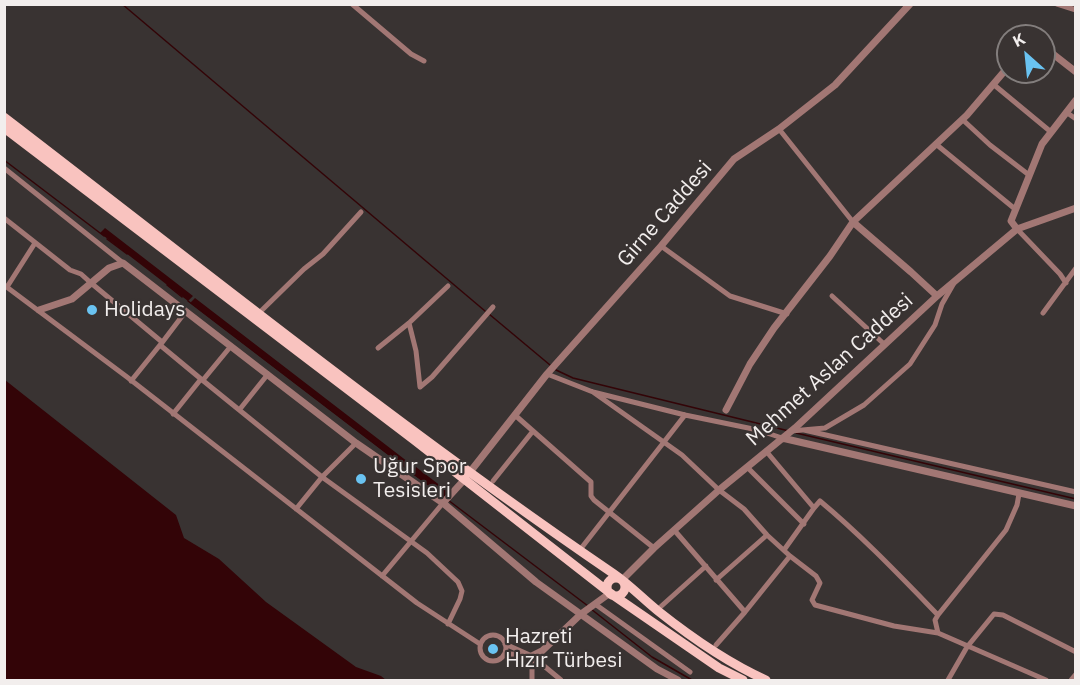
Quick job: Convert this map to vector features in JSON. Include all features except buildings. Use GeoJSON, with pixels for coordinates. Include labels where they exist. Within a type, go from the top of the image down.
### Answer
{"type":"FeatureCollection","features":[{"type":"Feature","properties":{"kind":"main road"},"geometry":{"type":"LineString","coordinates":[[4,117],[467,476],[610,593],[719,668],[743,681]]}},
{"type":"Feature","properties":{"kind":"main road"},"geometry":{"type":"LineString","coordinates":[[4,128],[467,476],[622,580],[718,656],[766,681]]}},
{"type":"Feature","properties":{"kind":"main road"},"geometry":{"type":"LineString","coordinates":[[610,593],[607,586],[609,581],[617,578],[622,580]]}},
{"type":"Feature","properties":{"kind":"street"},"geometry":{"type":"LineString","coordinates":[[352,4],[411,54],[424,61]]}},
{"type":"Feature","properties":{"kind":"street","name":"Girne Caddesi"},"geometry":{"type":"LineString","coordinates":[[443,503],[548,374],[734,159],[779,129],[835,85],[910,4]]}},
{"type":"Feature","properties":{"kind":"street"},"geometry":{"type":"LineString","coordinates":[[1057,4],[1076,10]]}},
{"type":"Feature","properties":{"kind":"street"},"geometry":{"type":"LineString","coordinates":[[1056,56],[1076,72]]}},
{"type":"Feature","properties":{"kind":"street"},"geometry":{"type":"LineString","coordinates":[[726,410],[750,364],[774,328],[788,314],[853,222],[902,175],[938,145],[963,120],[996,81]]}},
{"type":"Feature","properties":{"kind":"street"},"geometry":{"type":"LineString","coordinates":[[993,84],[1051,132]]}},
{"type":"Feature","properties":{"kind":"street"},"geometry":{"type":"LineString","coordinates":[[1066,284],[1060,274],[1011,221],[1042,144],[1076,100]]}},
{"type":"Feature","properties":{"kind":"street"},"geometry":{"type":"LineString","coordinates":[[1066,112],[1076,119]]}},
{"type":"Feature","properties":{"kind":"street"},"geometry":{"type":"LineString","coordinates":[[963,120],[990,145],[1029,175]]}},
{"type":"Feature","properties":{"kind":"street"},"geometry":{"type":"LineString","coordinates":[[779,129],[853,222],[937,296]]}},
{"type":"Feature","properties":{"kind":"street"},"geometry":{"type":"LineString","coordinates":[[938,145],[1015,208]]}},
{"type":"Feature","properties":{"kind":"street"},"geometry":{"type":"LineString","coordinates":[[4,168],[123,263],[356,442],[443,503],[537,582],[657,669],[678,681]]}},
{"type":"Feature","properties":{"kind":"street","name":"Mehmet Aslan Caddesi"},"geometry":{"type":"LineString","coordinates":[[622,580],[654,548],[747,466],[795,428],[937,296],[1017,229],[1076,207]]}},
{"type":"Feature","properties":{"kind":"street"},"geometry":{"type":"LineString","coordinates":[[259,313],[322,254],[361,212]]}},
{"type":"Feature","properties":{"kind":"street"},"geometry":{"type":"LineString","coordinates":[[4,218],[70,270],[81,274],[202,379],[322,477],[428,554],[460,585],[460,599],[448,624]]}},
{"type":"Feature","properties":{"kind":"street"},"geometry":{"type":"LineString","coordinates":[[35,243],[6,286],[382,576],[448,624],[480,644]]}},
{"type":"Feature","properties":{"kind":"street"},"geometry":{"type":"LineString","coordinates":[[661,246],[730,296],[788,314]]}},
{"type":"Feature","properties":{"kind":"street"},"geometry":{"type":"LineString","coordinates":[[39,310],[72,299],[109,268],[123,263]]}},
{"type":"Feature","properties":{"kind":"street"},"geometry":{"type":"LineString","coordinates":[[1043,313],[1076,268]]}},
{"type":"Feature","properties":{"kind":"street"},"geometry":{"type":"LineString","coordinates":[[789,431],[825,428],[864,405],[910,364],[935,325],[942,304],[956,280]]}},
{"type":"Feature","properties":{"kind":"street"},"geometry":{"type":"LineString","coordinates":[[378,348],[409,323],[448,286]]}},
{"type":"Feature","properties":{"kind":"street"},"geometry":{"type":"LineString","coordinates":[[832,296],[884,344]]}},
{"type":"Feature","properties":{"kind":"street"},"geometry":{"type":"LineString","coordinates":[[409,323],[416,351],[420,387],[432,377],[492,307]]}},
{"type":"Feature","properties":{"kind":"street"},"geometry":{"type":"LineString","coordinates":[[131,381],[186,311]]}},
{"type":"Feature","properties":{"kind":"street"},"geometry":{"type":"LineString","coordinates":[[173,414],[231,346]]}},
{"type":"Feature","properties":{"kind":"street"},"geometry":{"type":"LineString","coordinates":[[240,409],[267,374]]}},
{"type":"Feature","properties":{"kind":"street"},"geometry":{"type":"LineString","coordinates":[[548,374],[593,392],[1076,506]]}},
{"type":"Feature","properties":{"kind":"street"},"geometry":{"type":"LineString","coordinates":[[593,392],[682,455],[744,509],[790,556],[816,576],[820,583],[812,600],[814,605],[894,626],[938,633],[1046,681]]}},
{"type":"Feature","properties":{"kind":"street"},"geometry":{"type":"LineString","coordinates":[[579,551],[685,415]]}},
{"type":"Feature","properties":{"kind":"street"},"geometry":{"type":"LineString","coordinates":[[516,416],[591,482],[591,497],[654,548]]}},
{"type":"Feature","properties":{"kind":"street"},"geometry":{"type":"LineString","coordinates":[[804,430],[1076,492]]}},
{"type":"Feature","properties":{"kind":"street"},"geometry":{"type":"LineString","coordinates":[[493,481],[533,431]]}},
{"type":"Feature","properties":{"kind":"street"},"geometry":{"type":"LineString","coordinates":[[296,509],[322,477],[356,442]]}},
{"type":"Feature","properties":{"kind":"street"},"geometry":{"type":"LineString","coordinates":[[766,451],[814,508]]}},
{"type":"Feature","properties":{"kind":"street"},"geometry":{"type":"LineString","coordinates":[[747,466],[804,525]]}},
{"type":"Feature","properties":{"kind":"street"},"geometry":{"type":"LineString","coordinates":[[938,633],[935,620],[1006,530],[1017,505],[1019,494]]}},
{"type":"Feature","properties":{"kind":"street"},"geometry":{"type":"LineString","coordinates":[[784,550],[820,501],[852,527],[938,615]]}},
{"type":"Feature","properties":{"kind":"street"},"geometry":{"type":"LineString","coordinates":[[382,576],[443,503]]}},
{"type":"Feature","properties":{"kind":"street"},"geometry":{"type":"LineString","coordinates":[[675,531],[745,612]]}},
{"type":"Feature","properties":{"kind":"street"},"geometry":{"type":"LineString","coordinates":[[716,580],[767,535]]}},
{"type":"Feature","properties":{"kind":"street"},"geometry":{"type":"LineString","coordinates":[[716,645],[790,556]]}},
{"type":"Feature","properties":{"kind":"street"},"geometry":{"type":"LineString","coordinates":[[657,610],[706,566]]}},
{"type":"Feature","properties":{"kind":"street"},"geometry":{"type":"LineString","coordinates":[[561,681],[532,656],[506,644],[501,637],[493,634],[485,637],[480,644],[480,653],[486,659],[495,661],[510,654],[532,656],[542,651],[581,614],[610,593]]}},
{"type":"Feature","properties":{"kind":"street"},"geometry":{"type":"LineString","coordinates":[[595,604],[690,672]]}},
{"type":"Feature","properties":{"kind":"street"},"geometry":{"type":"LineString","coordinates":[[948,681],[967,647],[994,614],[1003,615],[1076,652]]}},
{"type":"Feature","properties":{"kind":"street"},"geometry":{"type":"LineString","coordinates":[[503,657],[506,644]]}},
{"type":"Feature","properties":{"kind":"street"},"geometry":{"type":"LineString","coordinates":[[532,656],[532,681]]}},
{"type":"Feature","properties":{"kind":"street"},"geometry":{"type":"LineString","coordinates":[[1071,681],[1076,674]]}},
{"type":"Feature","properties":{"kind":"shaded area"},"geometry":{"type":"Polygon","coordinates":[[[105,228],[193,296],[188,301],[100,233],[105,228]]]}},
{"type":"Feature","properties":{"kind":"shaded area"},"geometry":{"type":"Polygon","coordinates":[[[195,298],[412,465],[408,470],[190,303],[195,298]]]}},
{"type":"Feature","properties":{"kind":"shaded area"},"geometry":{"type":"Polygon","coordinates":[[[5,380],[176,515],[184,538],[219,559],[266,602],[356,667],[386,680],[5,680],[5,380]]]}},
{"type":"Feature","properties":{"kind":"shaded area"},"geometry":{"type":"Polygon","coordinates":[[[416,467],[450,493],[446,498],[411,473],[416,467]]]}},
{"type":"Feature","properties":{"kind":"waterway"},"geometry":{"type":"LineString","coordinates":[[122,4],[485,311]]}},
{"type":"Feature","properties":{"kind":"waterway"},"geometry":{"type":"LineString","coordinates":[[4,160],[104,236]]}},
{"type":"Feature","properties":{"kind":"waterway"},"geometry":{"type":"LineString","coordinates":[[107,239],[127,254]]}},
{"type":"Feature","properties":{"kind":"waterway"},"geometry":{"type":"LineString","coordinates":[[167,285],[182,297]]}},
{"type":"Feature","properties":{"kind":"waterway"},"geometry":{"type":"LineString","coordinates":[[188,301],[444,497]]}},
{"type":"Feature","properties":{"kind":"waterway"},"geometry":{"type":"LineString","coordinates":[[489,314],[550,365]]}},
{"type":"Feature","properties":{"kind":"waterway"},"geometry":{"type":"LineString","coordinates":[[556,370],[573,378],[789,431]]}},
{"type":"Feature","properties":{"kind":"waterway"},"geometry":{"type":"LineString","coordinates":[[796,433],[1076,499]]}},
{"type":"Feature","properties":{"kind":"waterway"},"geometry":{"type":"LineString","coordinates":[[448,500],[588,606]]}},
{"type":"Feature","properties":{"kind":"waterway"},"geometry":{"type":"LineString","coordinates":[[591,609],[652,657],[692,680]]}},
{"type":"Feature","properties":{"kind":"place","name":"Holidays"},"geometry":{"type":"Point","coordinates":[92,310]}},
{"type":"Feature","properties":{"kind":"place","name":"Uğur Spor Tesisleri"},"geometry":{"type":"Point","coordinates":[361,479]}},
{"type":"Feature","properties":{"kind":"place","name":"Hazreti Hızır Türbesi"},"geometry":{"type":"Point","coordinates":[493,649]}}]}
